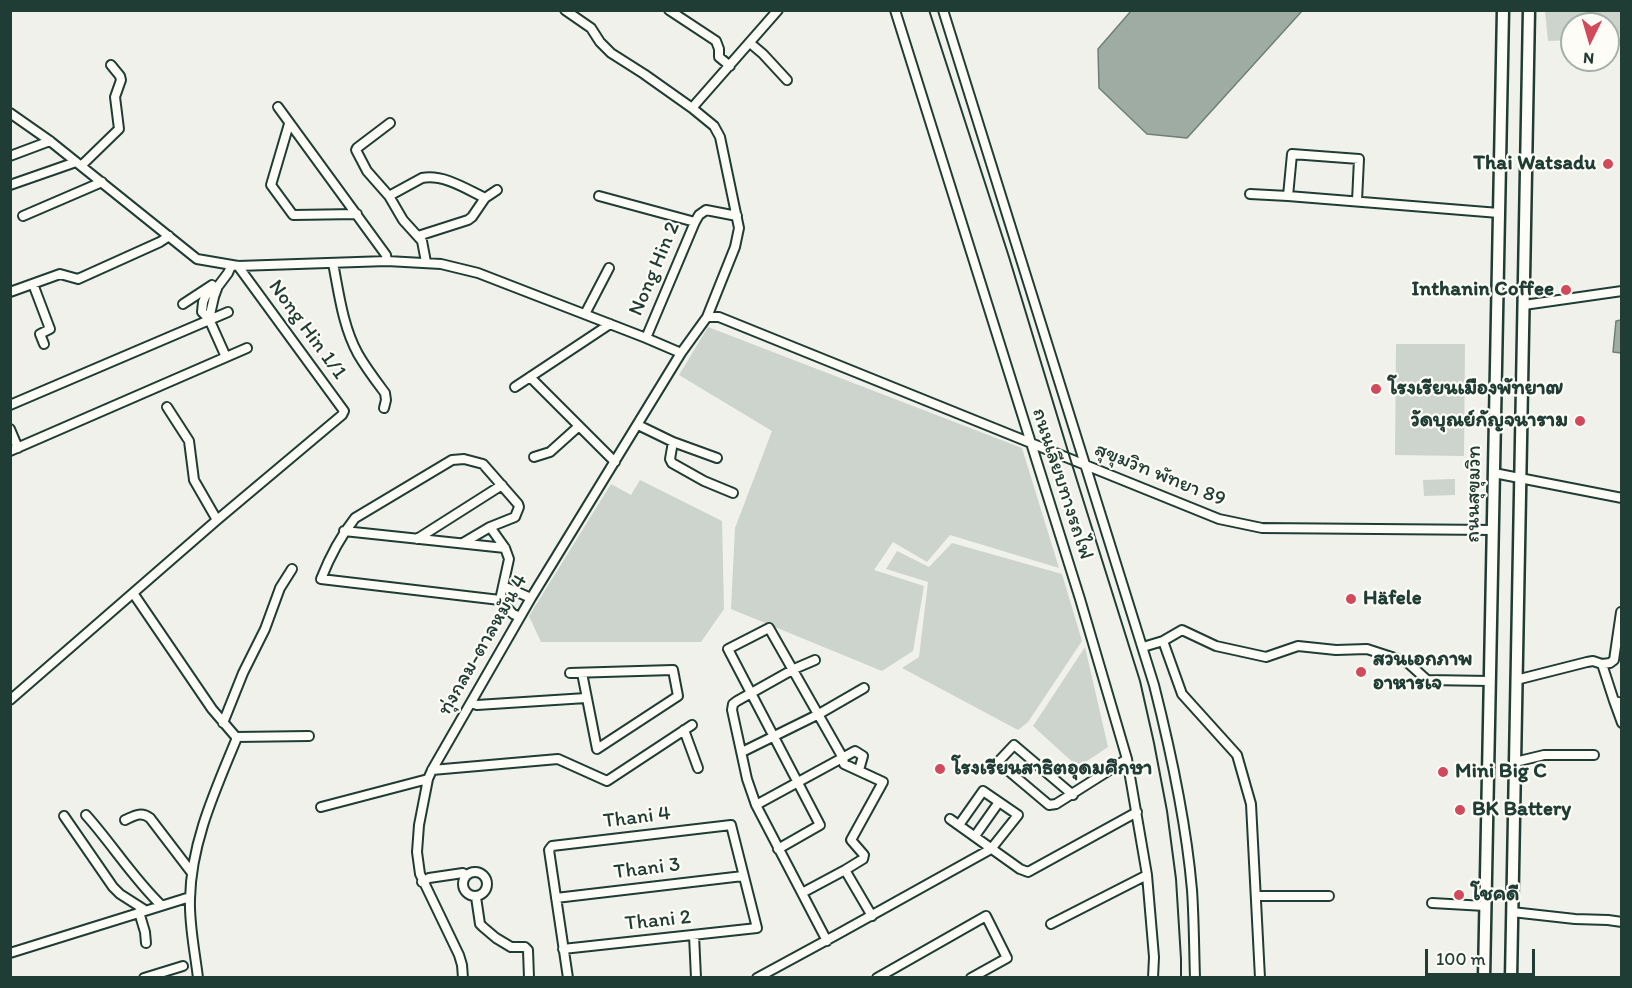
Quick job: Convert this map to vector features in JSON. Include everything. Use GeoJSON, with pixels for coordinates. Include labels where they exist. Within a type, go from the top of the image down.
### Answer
{"type":"FeatureCollection","features":[{"type":"Feature","properties":{"kind":"highway","name":"ถนนสุขุมวิท"},"geometry":{"type":"LineString","coordinates":[[1484,978],[1503,10]]}},
{"type":"Feature","properties":{"kind":"highway"},"geometry":{"type":"LineString","coordinates":[[1511,978],[1529,10]]}},
{"type":"Feature","properties":{"kind":"street"},"geometry":{"type":"LineString","coordinates":[[10,113],[50,141],[197,259],[235,266],[387,261],[441,264],[478,273],[681,353],[707,317],[735,247],[739,228],[720,137],[714,126],[645,74],[611,53],[591,28],[565,10]]}},
{"type":"Feature","properties":{"kind":"street"},"geometry":{"type":"LineString","coordinates":[[669,10],[716,41],[719,57],[730,66]]}},
{"type":"Feature","properties":{"kind":"street"},"geometry":{"type":"LineString","coordinates":[[692,108],[778,10]]}},
{"type":"Feature","properties":{"kind":"street","name":"ถนนเลียบทางรถไฟ"},"geometry":{"type":"LineString","coordinates":[[895,10],[1080,599],[1127,759],[1147,875],[1154,957],[1153,978]]}},
{"type":"Feature","properties":{"kind":"street","name":"ถนนเลียบทางรถไฟ"},"geometry":{"type":"LineString","coordinates":[[943,10],[1143,647],[1172,756],[1192,890],[1195,978]]}},
{"type":"Feature","properties":{"kind":"street"},"geometry":{"type":"LineString","coordinates":[[750,43],[787,80]]}},
{"type":"Feature","properties":{"kind":"street"},"geometry":{"type":"LineString","coordinates":[[10,185],[79,164],[118,129],[115,97],[121,80],[111,65]]}},
{"type":"Feature","properties":{"kind":"street"},"geometry":{"type":"LineString","coordinates":[[278,107],[357,214],[386,255],[387,261]]}},
{"type":"Feature","properties":{"kind":"street"},"geometry":{"type":"LineString","coordinates":[[390,123],[356,149],[367,171],[389,196],[403,220],[422,241],[426,262]]}},
{"type":"Feature","properties":{"kind":"street"},"geometry":{"type":"LineString","coordinates":[[290,124],[271,185],[293,214],[357,214]]}},
{"type":"Feature","properties":{"kind":"street"},"geometry":{"type":"LineString","coordinates":[[10,156],[50,141]]}},
{"type":"Feature","properties":{"kind":"street"},"geometry":{"type":"LineString","coordinates":[[1288,196],[1292,154],[1359,159],[1357,201]]}},
{"type":"Feature","properties":{"kind":"street"},"geometry":{"type":"LineString","coordinates":[[389,196],[428,177],[443,179],[485,198]]}},
{"type":"Feature","properties":{"kind":"street"},"geometry":{"type":"LineString","coordinates":[[22,216],[102,182]]}},
{"type":"Feature","properties":{"kind":"street"},"geometry":{"type":"LineString","coordinates":[[418,236],[468,220],[485,198],[497,190]]}},
{"type":"Feature","properties":{"kind":"street"},"geometry":{"type":"LineString","coordinates":[[1250,194],[1499,213]]}},
{"type":"Feature","properties":{"kind":"street"},"geometry":{"type":"LineString","coordinates":[[599,196],[697,218],[706,210],[737,216]]}},
{"type":"Feature","properties":{"kind":"street","name":"Nong Hin 2"},"geometry":{"type":"LineString","coordinates":[[646,338],[697,218]]}},
{"type":"Feature","properties":{"kind":"street"},"geometry":{"type":"LineString","coordinates":[[10,292],[60,274],[78,279],[169,236]]}},
{"type":"Feature","properties":{"kind":"street"},"geometry":{"type":"LineString","coordinates":[[333,263],[349,333],[359,356],[385,393],[384,408]]}},
{"type":"Feature","properties":{"kind":"street"},"geometry":{"type":"LineString","coordinates":[[226,357],[209,320],[214,297],[221,283],[235,266]]}},
{"type":"Feature","properties":{"kind":"street","name":"Nong Hin 1/1"},"geometry":{"type":"LineString","coordinates":[[217,520],[344,411],[235,266]]}},
{"type":"Feature","properties":{"kind":"street"},"geometry":{"type":"LineString","coordinates":[[585,314],[609,268]]}},
{"type":"Feature","properties":{"kind":"street"},"geometry":{"type":"LineString","coordinates":[[183,304],[209,287],[221,283]]}},
{"type":"Feature","properties":{"kind":"street"},"geometry":{"type":"LineString","coordinates":[[33,284],[50,329],[40,334],[44,344]]}},
{"type":"Feature","properties":{"kind":"street"},"geometry":{"type":"LineString","coordinates":[[1524,305],[1622,291]]}},
{"type":"Feature","properties":{"kind":"street"},"geometry":{"type":"LineString","coordinates":[[10,405],[228,312]]}},
{"type":"Feature","properties":{"kind":"street","name":"สุขุมวิท พัทยา 89"},"geometry":{"type":"LineString","coordinates":[[707,317],[719,317],[1219,519],[1262,528],[1493,530]]}},
{"type":"Feature","properties":{"kind":"street"},"geometry":{"type":"LineString","coordinates":[[515,387],[610,324]]}},
{"type":"Feature","properties":{"kind":"street"},"geometry":{"type":"LineString","coordinates":[[10,429],[14,449],[248,348]]}},
{"type":"Feature","properties":{"kind":"street","name":"ทุ่งกลม-ตาลหมัน 4"},"geometry":{"type":"LineString","coordinates":[[463,978],[459,955],[420,874],[417,852],[419,825],[428,779],[531,597],[681,353]]}},
{"type":"Feature","properties":{"kind":"street"},"geometry":{"type":"LineString","coordinates":[[530,377],[615,462]]}},
{"type":"Feature","properties":{"kind":"street"},"geometry":{"type":"LineString","coordinates":[[10,700],[217,520],[194,480],[189,441],[167,407]]}},
{"type":"Feature","properties":{"kind":"street"},"geometry":{"type":"LineString","coordinates":[[638,425],[673,442],[717,458]]}},
{"type":"Feature","properties":{"kind":"street"},"geometry":{"type":"LineString","coordinates":[[534,457],[550,452],[579,426]]}},
{"type":"Feature","properties":{"kind":"street"},"geometry":{"type":"LineString","coordinates":[[673,442],[670,459],[672,464],[733,493]]}},
{"type":"Feature","properties":{"kind":"street"},"geometry":{"type":"LineString","coordinates":[[463,543],[490,527],[515,517],[519,507],[483,464],[464,459],[452,460],[355,518],[344,531],[330,556],[321,579],[500,600],[513,614],[520,617]]}},
{"type":"Feature","properties":{"kind":"street"},"geometry":{"type":"LineString","coordinates":[[1494,473],[1622,498]]}},
{"type":"Feature","properties":{"kind":"street"},"geometry":{"type":"LineString","coordinates":[[416,539],[502,484]]}},
{"type":"Feature","properties":{"kind":"street"},"geometry":{"type":"LineString","coordinates":[[490,527],[506,548],[509,558],[500,600]]}},
{"type":"Feature","properties":{"kind":"street"},"geometry":{"type":"LineString","coordinates":[[344,531],[506,548]]}},
{"type":"Feature","properties":{"kind":"street"},"geometry":{"type":"LineString","coordinates":[[223,723],[265,629],[280,588],[292,569]]}},
{"type":"Feature","properties":{"kind":"street"},"geometry":{"type":"LineString","coordinates":[[503,586],[531,597]]}},
{"type":"Feature","properties":{"kind":"street"},"geometry":{"type":"LineString","coordinates":[[133,593],[223,723],[236,737],[309,736]]}},
{"type":"Feature","properties":{"kind":"street"},"geometry":{"type":"LineString","coordinates":[[1516,680],[1587,662],[1602,664],[1612,662],[1621,612]]}},
{"type":"Feature","properties":{"kind":"street"},"geometry":{"type":"LineString","coordinates":[[778,849],[820,825],[728,649],[769,628],[819,714],[844,764],[883,783],[851,840],[864,855],[863,859],[802,893]]}},
{"type":"Feature","properties":{"kind":"street"},"geometry":{"type":"LineString","coordinates":[[1143,647],[1163,641],[1182,630],[1216,646],[1266,657],[1298,646],[1336,650],[1367,648],[1407,662],[1427,680],[1490,681]]}},
{"type":"Feature","properties":{"kind":"street"},"geometry":{"type":"LineString","coordinates":[[1163,641],[1182,693],[1237,755],[1251,804],[1260,978]]}},
{"type":"Feature","properties":{"kind":"street"},"geometry":{"type":"LineString","coordinates":[[815,660],[750,693],[732,707],[747,779],[756,805],[827,941]]}},
{"type":"Feature","properties":{"kind":"street"},"geometry":{"type":"LineString","coordinates":[[1602,664],[1618,702],[1622,723]]}},
{"type":"Feature","properties":{"kind":"street"},"geometry":{"type":"LineString","coordinates":[[570,673],[673,670],[678,696],[597,749],[582,673]]}},
{"type":"Feature","properties":{"kind":"street"},"geometry":{"type":"LineString","coordinates":[[742,752],[819,714],[864,688]]}},
{"type":"Feature","properties":{"kind":"street"},"geometry":{"type":"LineString","coordinates":[[471,703],[477,705],[586,698]]}},
{"type":"Feature","properties":{"kind":"street"},"geometry":{"type":"LineString","coordinates":[[432,770],[558,759],[607,781],[648,759],[692,725]]}},
{"type":"Feature","properties":{"kind":"street"},"geometry":{"type":"LineString","coordinates":[[684,730],[698,768]]}},
{"type":"Feature","properties":{"kind":"street"},"geometry":{"type":"LineString","coordinates":[[198,978],[190,912],[192,873],[205,818],[236,737]]}},
{"type":"Feature","properties":{"kind":"street"},"geometry":{"type":"LineString","coordinates":[[1073,795],[1014,745],[998,762],[1049,805],[1054,805],[1073,795],[1127,759]]}},
{"type":"Feature","properties":{"kind":"street"},"geometry":{"type":"LineString","coordinates":[[756,805],[855,751],[863,756],[859,770]]}},
{"type":"Feature","properties":{"kind":"street"},"geometry":{"type":"LineString","coordinates":[[1515,762],[1544,755],[1594,756]]}},
{"type":"Feature","properties":{"kind":"street"},"geometry":{"type":"LineString","coordinates":[[321,807],[428,779]]}},
{"type":"Feature","properties":{"kind":"street"},"geometry":{"type":"LineString","coordinates":[[757,978],[991,849],[1018,815],[983,791],[959,825]]}},
{"type":"Feature","properties":{"kind":"street"},"geometry":{"type":"LineString","coordinates":[[975,836],[999,802]]}},
{"type":"Feature","properties":{"kind":"street"},"geometry":{"type":"LineString","coordinates":[[950,819],[1028,872],[1137,812]]}},
{"type":"Feature","properties":{"kind":"street"},"geometry":{"type":"LineString","coordinates":[[125,820],[136,814],[150,818],[192,873]]}},
{"type":"Feature","properties":{"kind":"street"},"geometry":{"type":"LineString","coordinates":[[86,815],[161,905]]}},
{"type":"Feature","properties":{"kind":"street"},"geometry":{"type":"LineString","coordinates":[[64,816],[113,887],[142,911],[146,943]]}},
{"type":"Feature","properties":{"kind":"street","name":"Thani 4"},"geometry":{"type":"LineString","coordinates":[[556,898],[549,850],[552,846],[731,825],[743,876]]}},
{"type":"Feature","properties":{"kind":"street"},"geometry":{"type":"LineString","coordinates":[[845,870],[872,916]]}},
{"type":"Feature","properties":{"kind":"street"},"geometry":{"type":"LineString","coordinates":[[422,882],[429,878],[463,873],[467,875],[475,872],[484,875],[487,879],[485,892],[476,897]]}},
{"type":"Feature","properties":{"kind":"street"},"geometry":{"type":"LineString","coordinates":[[467,875],[464,879],[464,889],[476,897]]}},
{"type":"Feature","properties":{"kind":"street"},"geometry":{"type":"LineString","coordinates":[[1051,924],[1147,875]]}},
{"type":"Feature","properties":{"kind":"street","name":"Thani 3"},"geometry":{"type":"LineString","coordinates":[[556,898],[743,876]]}},
{"type":"Feature","properties":{"kind":"street","name":"Thani 2"},"geometry":{"type":"LineString","coordinates":[[563,950],[757,928],[743,876]]}},
{"type":"Feature","properties":{"kind":"street"},"geometry":{"type":"LineString","coordinates":[[1256,896],[1329,896]]}},
{"type":"Feature","properties":{"kind":"street"},"geometry":{"type":"LineString","coordinates":[[10,953],[190,897]]}},
{"type":"Feature","properties":{"kind":"street"},"geometry":{"type":"LineString","coordinates":[[476,897],[480,924],[511,947],[525,947],[528,950],[529,978]]}},
{"type":"Feature","properties":{"kind":"street"},"geometry":{"type":"LineString","coordinates":[[556,898],[568,978]]}},
{"type":"Feature","properties":{"kind":"street"},"geometry":{"type":"LineString","coordinates":[[1432,903],[1485,906]]}},
{"type":"Feature","properties":{"kind":"street"},"geometry":{"type":"LineString","coordinates":[[1512,912],[1622,922]]}},
{"type":"Feature","properties":{"kind":"street"},"geometry":{"type":"LineString","coordinates":[[877,978],[986,916],[1007,958],[971,978]]}},
{"type":"Feature","properties":{"kind":"street"},"geometry":{"type":"LineString","coordinates":[[694,935],[696,978]]}},
{"type":"Feature","properties":{"kind":"street"},"geometry":{"type":"LineString","coordinates":[[144,978],[183,966]]}},
{"type":"Feature","properties":{"kind":"shaded area"},"geometry":{"type":"Polygon","coordinates":[[[1131,11],[1302,11],[1187,138],[1147,134],[1099,88],[1098,49],[1131,11]]]}},
{"type":"Feature","properties":{"kind":"shaded area"},"geometry":{"type":"Polygon","coordinates":[[[1545,11],[1621,11],[1620,34],[1620,12],[1560,12],[1560,40],[1548,41],[1545,11]]]}},
{"type":"Feature","properties":{"kind":"shaded area"},"geometry":{"type":"Polygon","coordinates":[[[1621,320],[1621,353],[1613,352],[1616,321],[1621,320]]]}},
{"type":"Feature","properties":{"kind":"shaded area"},"geometry":{"type":"Polygon","coordinates":[[[708,327],[1022,448],[1059,568],[950,535],[927,562],[893,542],[874,570],[924,586],[913,651],[882,671],[731,609],[735,528],[772,431],[679,375],[708,327]]]}},
{"type":"Feature","properties":{"kind":"shaded area"},"geometry":{"type":"Polygon","coordinates":[[[1396,344],[1465,344],[1464,456],[1395,455],[1396,344]]]}},
{"type":"Feature","properties":{"kind":"shaded area"},"geometry":{"type":"Polygon","coordinates":[[[1455,479],[1455,495],[1424,496],[1423,480],[1455,479]]]}},
{"type":"Feature","properties":{"kind":"shaded area"},"geometry":{"type":"Polygon","coordinates":[[[640,480],[722,521],[724,609],[701,642],[541,642],[529,616],[611,484],[631,495],[640,480]]]}},
{"type":"Feature","properties":{"kind":"shaded area"},"geometry":{"type":"Polygon","coordinates":[[[952,543],[1062,574],[1082,641],[1028,722],[1018,730],[902,668],[919,657],[928,582],[886,569],[897,551],[929,567],[952,543]]]}},
{"type":"Feature","properties":{"kind":"shaded area"},"geometry":{"type":"Polygon","coordinates":[[[1085,647],[1108,747],[1078,767],[1033,726],[1085,647]]]}},
{"type":"Feature","properties":{"kind":"railway"},"geometry":{"type":"LineString","coordinates":[[929,10],[1009,257],[1140,681],[1167,811],[1176,879],[1181,978]]}},
{"type":"Feature","properties":{"kind":"place","name":"Thai Watsadu"},"geometry":{"type":"Point","coordinates":[1608,164]}},
{"type":"Feature","properties":{"kind":"place","name":"Inthanin Coffee"},"geometry":{"type":"Point","coordinates":[1566,290]}},
{"type":"Feature","properties":{"kind":"place","name":"โรงเรียนเมืองพัทยา๗"},"geometry":{"type":"Point","coordinates":[1376,389]}},
{"type":"Feature","properties":{"kind":"place","name":"วัดบุณย์กัญจนาราม"},"geometry":{"type":"Point","coordinates":[1580,421]}},
{"type":"Feature","properties":{"kind":"place","name":"Häfele"},"geometry":{"type":"Point","coordinates":[1351,599]}},
{"type":"Feature","properties":{"kind":"place","name":"สวนเอกภาพ อาหารเจ"},"geometry":{"type":"Point","coordinates":[1361,672]}},
{"type":"Feature","properties":{"kind":"place","name":"โรงเรียนสาธิตอุดมศึกษา"},"geometry":{"type":"Point","coordinates":[940,769]}},
{"type":"Feature","properties":{"kind":"place","name":"Mini Big C"},"geometry":{"type":"Point","coordinates":[1443,772]}},
{"type":"Feature","properties":{"kind":"place","name":"BK Battery"},"geometry":{"type":"Point","coordinates":[1460,810]}},
{"type":"Feature","properties":{"kind":"place","name":"โชคดี"},"geometry":{"type":"Point","coordinates":[1459,895]}}]}
